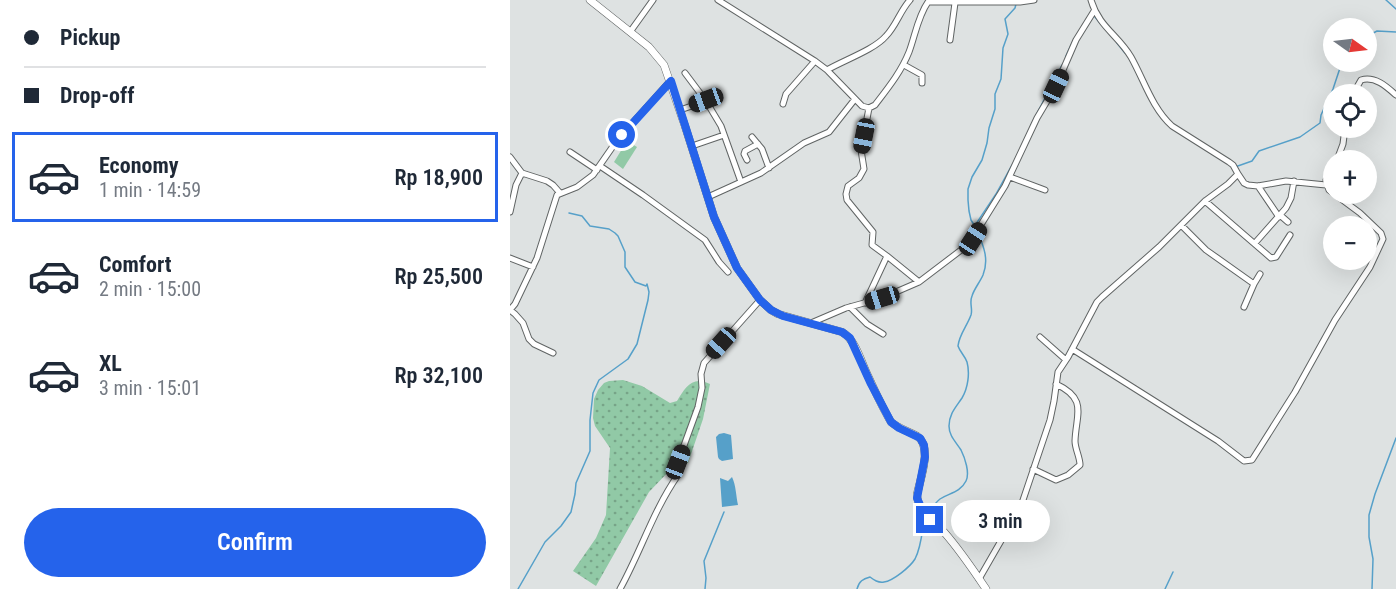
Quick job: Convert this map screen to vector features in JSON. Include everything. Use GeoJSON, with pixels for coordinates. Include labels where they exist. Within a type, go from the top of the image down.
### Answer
{"type":"FeatureCollection","features":[{"type":"Feature","properties":{"kind":"main road"},"geometry":{"type":"LineString","coordinates":[[590,0],[649,47],[664,65],[714,217],[733,260],[760,300],[778,314],[846,334],[891,422],[922,440],[925,457],[917,498],[923,512],[944,532],[986,589]]}},
{"type":"Feature","properties":{"kind":"street"},"geometry":{"type":"LineString","coordinates":[[630,32],[653,0]]}},
{"type":"Feature","properties":{"kind":"street"},"geometry":{"type":"LineString","coordinates":[[718,0],[815,61],[862,106],[869,108]]}},
{"type":"Feature","properties":{"kind":"street"},"geometry":{"type":"LineString","coordinates":[[827,70],[880,42],[888,35],[910,0]]}},
{"type":"Feature","properties":{"kind":"street"},"geometry":{"type":"LineString","coordinates":[[921,0],[956,3],[1034,0]]}},
{"type":"Feature","properties":{"kind":"street"},"geometry":{"type":"LineString","coordinates":[[1091,0],[1094,11],[1131,56],[1149,93],[1172,126],[1236,169],[1244,183],[1258,186],[1281,181],[1323,185]]}},
{"type":"Feature","properties":{"kind":"street"},"geometry":{"type":"LineString","coordinates":[[919,282],[872,245],[872,231],[849,204],[846,197],[848,186],[859,178],[864,169],[861,150],[869,108],[886,91],[904,65],[923,10],[928,2]]}},
{"type":"Feature","properties":{"kind":"street"},"geometry":{"type":"LineString","coordinates":[[951,40],[956,3]]}},
{"type":"Feature","properties":{"kind":"street"},"geometry":{"type":"LineString","coordinates":[[811,323],[850,307],[882,298],[919,282],[969,244],[1010,177],[1037,118],[1056,86],[1076,40],[1094,11]]}},
{"type":"Feature","properties":{"kind":"street"},"geometry":{"type":"LineString","coordinates":[[783,104],[786,94],[815,61]]}},
{"type":"Feature","properties":{"kind":"street"},"geometry":{"type":"LineString","coordinates":[[904,65],[922,75],[922,83]]}},
{"type":"Feature","properties":{"kind":"street"},"geometry":{"type":"LineString","coordinates":[[685,73],[718,120],[741,182]]}},
{"type":"Feature","properties":{"kind":"street"},"geometry":{"type":"LineString","coordinates":[[1359,84],[1366,78],[1375,80],[1396,95]]}},
{"type":"Feature","properties":{"kind":"street"},"geometry":{"type":"LineString","coordinates":[[553,353],[528,339],[523,323],[510,310],[534,267],[555,198],[560,193],[577,187],[589,179],[618,139],[671,81]]}},
{"type":"Feature","properties":{"kind":"street"},"geometry":{"type":"LineString","coordinates":[[708,197],[761,173],[804,143],[829,132],[855,99]]}},
{"type":"Feature","properties":{"kind":"street"},"geometry":{"type":"LineString","coordinates":[[680,110],[706,100]]}},
{"type":"Feature","properties":{"kind":"street"},"geometry":{"type":"LineString","coordinates":[[692,146],[724,135]]}},
{"type":"Feature","properties":{"kind":"street"},"geometry":{"type":"LineString","coordinates":[[752,137],[762,149],[769,168]]}},
{"type":"Feature","properties":{"kind":"street"},"geometry":{"type":"LineString","coordinates":[[747,160],[745,151],[758,144]]}},
{"type":"Feature","properties":{"kind":"street"},"geometry":{"type":"LineString","coordinates":[[570,152],[643,195],[705,240],[728,272]]}},
{"type":"Feature","properties":{"kind":"street"},"geometry":{"type":"LineString","coordinates":[[510,157],[522,173],[547,181],[560,193]]}},
{"type":"Feature","properties":{"kind":"street"},"geometry":{"type":"LineString","coordinates":[[979,579],[1021,506],[1050,420],[1058,372],[1082,328],[1102,297],[1159,247],[1205,201],[1228,184],[1236,169]]}},
{"type":"Feature","properties":{"kind":"street"},"geometry":{"type":"LineString","coordinates":[[510,212],[516,184],[522,173]]}},
{"type":"Feature","properties":{"kind":"street"},"geometry":{"type":"LineString","coordinates":[[1010,177],[1045,190]]}},
{"type":"Feature","properties":{"kind":"street"},"geometry":{"type":"LineString","coordinates":[[1255,243],[1288,204],[1294,182]]}},
{"type":"Feature","properties":{"kind":"street"},"geometry":{"type":"LineString","coordinates":[[1258,186],[1279,216],[1288,222]]}},
{"type":"Feature","properties":{"kind":"street"},"geometry":{"type":"LineString","coordinates":[[1205,201],[1268,256],[1274,258],[1290,235]]}},
{"type":"Feature","properties":{"kind":"street"},"geometry":{"type":"LineString","coordinates":[[1072,349],[1218,441],[1244,461],[1252,460],[1295,393],[1335,320],[1370,267],[1383,239],[1382,233],[1347,204]]}},
{"type":"Feature","properties":{"kind":"street"},"geometry":{"type":"LineString","coordinates":[[1181,225],[1206,250],[1254,284]]}},
{"type":"Feature","properties":{"kind":"street"},"geometry":{"type":"LineString","coordinates":[[865,303],[887,256]]}},
{"type":"Feature","properties":{"kind":"street"},"geometry":{"type":"LineString","coordinates":[[510,258],[534,267]]}},
{"type":"Feature","properties":{"kind":"street"},"geometry":{"type":"LineString","coordinates":[[1244,307],[1260,274]]}},
{"type":"Feature","properties":{"kind":"street"},"geometry":{"type":"LineString","coordinates":[[678,462],[698,406],[704,363],[760,300]]}},
{"type":"Feature","properties":{"kind":"street"},"geometry":{"type":"LineString","coordinates":[[850,307],[867,324],[883,334]]}},
{"type":"Feature","properties":{"kind":"street"},"geometry":{"type":"LineString","coordinates":[[1040,337],[1066,360]]}},
{"type":"Feature","properties":{"kind":"street"},"geometry":{"type":"LineString","coordinates":[[1033,469],[1056,480],[1078,468],[1080,463],[1075,442],[1078,412],[1076,401],[1069,391],[1056,384]]}},
{"type":"Feature","properties":{"kind":"street"},"geometry":{"type":"LineString","coordinates":[[621,589],[661,501],[678,475]]}},
{"type":"Feature","properties":{"kind":"green space"},"geometry":{"type":"Polygon","coordinates":[[[627,141],[637,147],[623,169],[614,162],[627,141]]]}},
{"type":"Feature","properties":{"kind":"green space"},"geometry":{"type":"Polygon","coordinates":[[[623,380],[642,386],[670,403],[677,401],[686,388],[694,382],[710,384],[703,419],[688,463],[674,466],[649,492],[596,586],[573,571],[596,538],[606,515],[610,448],[595,426],[594,399],[604,383],[623,380]]]}},
{"type":"Feature","properties":{"kind":"water"},"geometry":{"type":"Polygon","coordinates":[[[724,433],[731,435],[733,459],[722,461],[718,457],[716,437],[724,433]]]}},
{"type":"Feature","properties":{"kind":"water"},"geometry":{"type":"Polygon","coordinates":[[[732,477],[738,505],[722,507],[720,478],[728,481],[732,477]]]}},
{"type":"Feature","properties":{"kind":"waterway"},"geometry":{"type":"LineString","coordinates":[[1386,0],[1396,9]]}},
{"type":"Feature","properties":{"kind":"waterway"},"geometry":{"type":"LineString","coordinates":[[976,228],[969,211],[968,189],[982,160],[995,109],[995,94],[1001,79],[1003,48],[1008,34],[1005,19],[1016,4]]}},
{"type":"Feature","properties":{"kind":"waterway"},"geometry":{"type":"LineString","coordinates":[[1095,17],[1100,23]]}},
{"type":"Feature","properties":{"kind":"waterway"},"geometry":{"type":"LineString","coordinates":[[1377,31],[1396,32]]}},
{"type":"Feature","properties":{"kind":"waterway"},"geometry":{"type":"LineString","coordinates":[[1066,56],[1073,41]]}},
{"type":"Feature","properties":{"kind":"waterway"},"geometry":{"type":"LineString","coordinates":[[1117,43],[1125,53]]}},
{"type":"Feature","properties":{"kind":"waterway"},"geometry":{"type":"LineString","coordinates":[[1031,125],[1062,65]]}},
{"type":"Feature","properties":{"kind":"waterway"},"geometry":{"type":"LineString","coordinates":[[1235,167],[1252,161],[1259,151],[1300,137],[1320,123],[1321,115],[1339,72]]}},
{"type":"Feature","properties":{"kind":"waterway"},"geometry":{"type":"LineString","coordinates":[[976,224],[1012,165]]}},
{"type":"Feature","properties":{"kind":"waterway"},"geometry":{"type":"LineString","coordinates":[[518,589],[545,542],[571,512],[576,483],[590,451],[593,393],[599,380],[628,359],[637,344],[648,300],[647,284],[646,286],[635,282],[625,267],[625,252],[618,236],[609,229],[590,226],[582,216],[569,213]]}},
{"type":"Feature","properties":{"kind":"waterway"},"geometry":{"type":"LineString","coordinates":[[928,513],[940,499],[961,488],[967,478],[964,457],[951,436],[949,422],[964,394],[968,380],[967,362],[958,346],[961,334],[971,315],[971,299],[986,264],[984,248],[978,233]]}},
{"type":"Feature","properties":{"kind":"waterway"},"geometry":{"type":"LineString","coordinates":[[1372,589],[1373,559],[1369,537],[1369,515],[1396,438]]}},
{"type":"Feature","properties":{"kind":"waterway"},"geometry":{"type":"LineString","coordinates":[[705,589],[704,561],[724,512]]}},
{"type":"Feature","properties":{"kind":"waterway"},"geometry":{"type":"LineString","coordinates":[[857,589],[860,582],[865,579],[870,577],[878,582],[888,581],[909,566],[919,550],[926,517]]}},
{"type":"Feature","properties":{"kind":"waterway"},"geometry":{"type":"LineString","coordinates":[[1165,589],[1173,572]]}},
{"type":"Feature","properties":{"kind":"route"},"geometry":{"type":"LineString","coordinates":[[622,135],[671,81],[714,217],[737,268],[760,300],[771,310],[783,316],[842,332],[850,338],[891,422],[922,440],[925,457],[917,498],[923,512],[930,520]]}}]}
